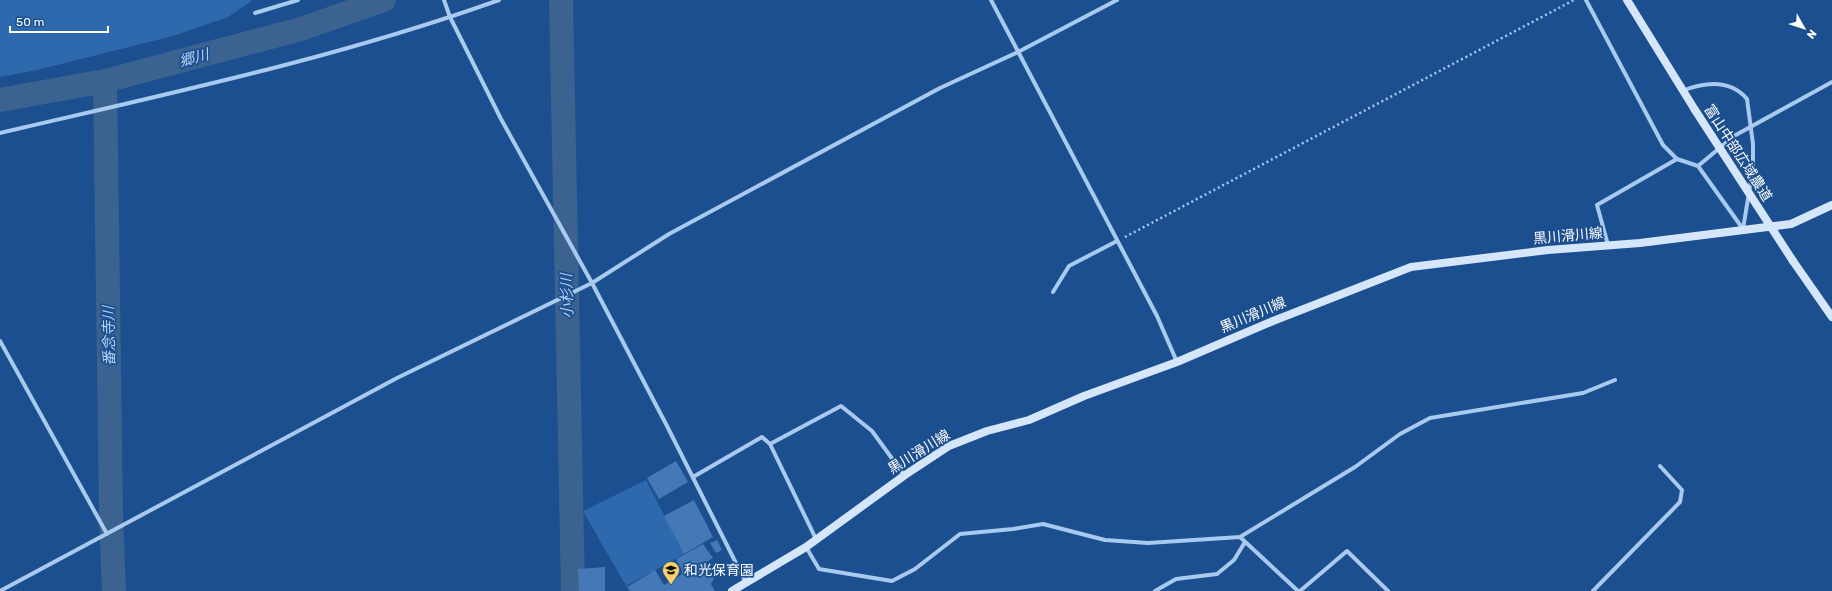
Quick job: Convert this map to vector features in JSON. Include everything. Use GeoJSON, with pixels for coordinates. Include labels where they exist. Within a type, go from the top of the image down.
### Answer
{"type":"FeatureCollection","features":[{"type":"Feature","properties":{"kind":"main road","name":"富山中部広域農道"},"geometry":{"type":"LineString","coordinates":[[1627,0],[1682,91],[1793,261],[1832,317]]}},
{"type":"Feature","properties":{"kind":"main road","name":"黒川滑川線"},"geometry":{"type":"LineString","coordinates":[[732,591],[806,547],[904,475],[949,446],[987,431],[1029,420],[1084,396],[1177,362],[1273,321],[1411,267],[1548,250],[1640,243],[1791,224],[1832,205]]}},
{"type":"Feature","properties":{"kind":"street"},"geometry":{"type":"LineString","coordinates":[[255,13],[298,0]]}},
{"type":"Feature","properties":{"kind":"street"},"geometry":{"type":"LineString","coordinates":[[444,0],[450,18],[501,119],[592,283],[693,477],[746,583]]}},
{"type":"Feature","properties":{"kind":"street"},"geometry":{"type":"LineString","coordinates":[[0,133],[172,94],[295,62],[450,18],[499,0]]}},
{"type":"Feature","properties":{"kind":"street"},"geometry":{"type":"LineString","coordinates":[[991,0],[1157,316],[1177,362]]}},
{"type":"Feature","properties":{"kind":"street"},"geometry":{"type":"LineString","coordinates":[[0,591],[397,378],[592,283],[669,234],[940,88],[1018,52],[1117,0]]}},
{"type":"Feature","properties":{"kind":"street"},"geometry":{"type":"LineString","coordinates":[[1586,0],[1663,145],[1677,159],[1698,166],[1743,229]]}},
{"type":"Feature","properties":{"kind":"street"},"geometry":{"type":"LineString","coordinates":[[1698,166],[1734,136],[1832,82]]}},
{"type":"Feature","properties":{"kind":"street"},"geometry":{"type":"LineString","coordinates":[[1682,91],[1697,85],[1725,85],[1741,92],[1748,99],[1753,144],[1753,168],[1743,229]]}},
{"type":"Feature","properties":{"kind":"street"},"geometry":{"type":"LineString","coordinates":[[1608,246],[1597,205],[1677,159]]}},
{"type":"Feature","properties":{"kind":"street"},"geometry":{"type":"LineString","coordinates":[[1053,292],[1069,266],[1117,241]]}},
{"type":"Feature","properties":{"kind":"street"},"geometry":{"type":"LineString","coordinates":[[0,341],[107,534]]}},
{"type":"Feature","properties":{"kind":"street"},"geometry":{"type":"LineString","coordinates":[[806,547],[819,569],[892,581],[915,569],[960,534],[1013,529],[1043,524],[1105,540],[1148,543],[1240,537],[1355,466],[1400,434],[1430,418],[1583,393],[1615,380]]}},
{"type":"Feature","properties":{"kind":"street"},"geometry":{"type":"LineString","coordinates":[[770,444],[841,406],[872,431],[904,475]]}},
{"type":"Feature","properties":{"kind":"street"},"geometry":{"type":"LineString","coordinates":[[693,477],[762,437],[770,444],[816,540]]}},
{"type":"Feature","properties":{"kind":"street"},"geometry":{"type":"LineString","coordinates":[[1593,591],[1680,502],[1682,490],[1660,466]]}},
{"type":"Feature","properties":{"kind":"street"},"geometry":{"type":"LineString","coordinates":[[1240,537],[1299,591],[1347,551],[1388,591]]}},
{"type":"Feature","properties":{"kind":"street"},"geometry":{"type":"LineString","coordinates":[[1155,591],[1176,579],[1217,574],[1234,560],[1246,542]]}},
{"type":"Feature","properties":{"kind":"path"},"geometry":{"type":"LineString","coordinates":[[1117,241],[1574,0]]}},
{"type":"Feature","properties":{"kind":"shaded area"},"geometry":{"type":"Polygon","coordinates":[[[0,0],[253,0],[228,17],[173,36],[37,70],[0,77],[0,0]]]}},
{"type":"Feature","properties":{"kind":"shaded area"},"geometry":{"type":"Polygon","coordinates":[[[646,480],[684,554],[626,586],[583,511],[646,480]]]}},
{"type":"Feature","properties":{"kind":"building"},"geometry":{"type":"Polygon","coordinates":[[[676,461],[688,482],[659,499],[647,478],[676,461]]]}},
{"type":"Feature","properties":{"kind":"building"},"geometry":{"type":"Polygon","coordinates":[[[694,500],[713,537],[684,554],[664,516],[694,500]]]}},
{"type":"Feature","properties":{"kind":"building"},"geometry":{"type":"Polygon","coordinates":[[[717,540],[722,550],[716,553],[710,543],[717,540]]]}},
{"type":"Feature","properties":{"kind":"building"},"geometry":{"type":"Polygon","coordinates":[[[703,544],[713,558],[705,563],[714,579],[711,584],[715,591],[630,591],[627,587],[655,570],[664,585],[681,575],[682,570],[676,559],[703,544]]]}},
{"type":"Feature","properties":{"kind":"building"},"geometry":{"type":"Polygon","coordinates":[[[605,567],[605,591],[579,591],[578,569],[605,567]]]}},
{"type":"Feature","properties":{"kind":"waterway","name":"郷川"},"geometry":{"type":"LineString","coordinates":[[0,100],[105,81],[301,29],[384,0]]}},
{"type":"Feature","properties":{"kind":"waterway","name":"小杉川"},"geometry":{"type":"LineString","coordinates":[[561,0],[573,591]]}},
{"type":"Feature","properties":{"kind":"waterway","name":"番念寺川"},"geometry":{"type":"LineString","coordinates":[[105,81],[111,514],[114,591]]}},
{"type":"Feature","properties":{"kind":"place","name":"和光保育園"},"geometry":{"type":"Point","coordinates":[671,585]}}]}
